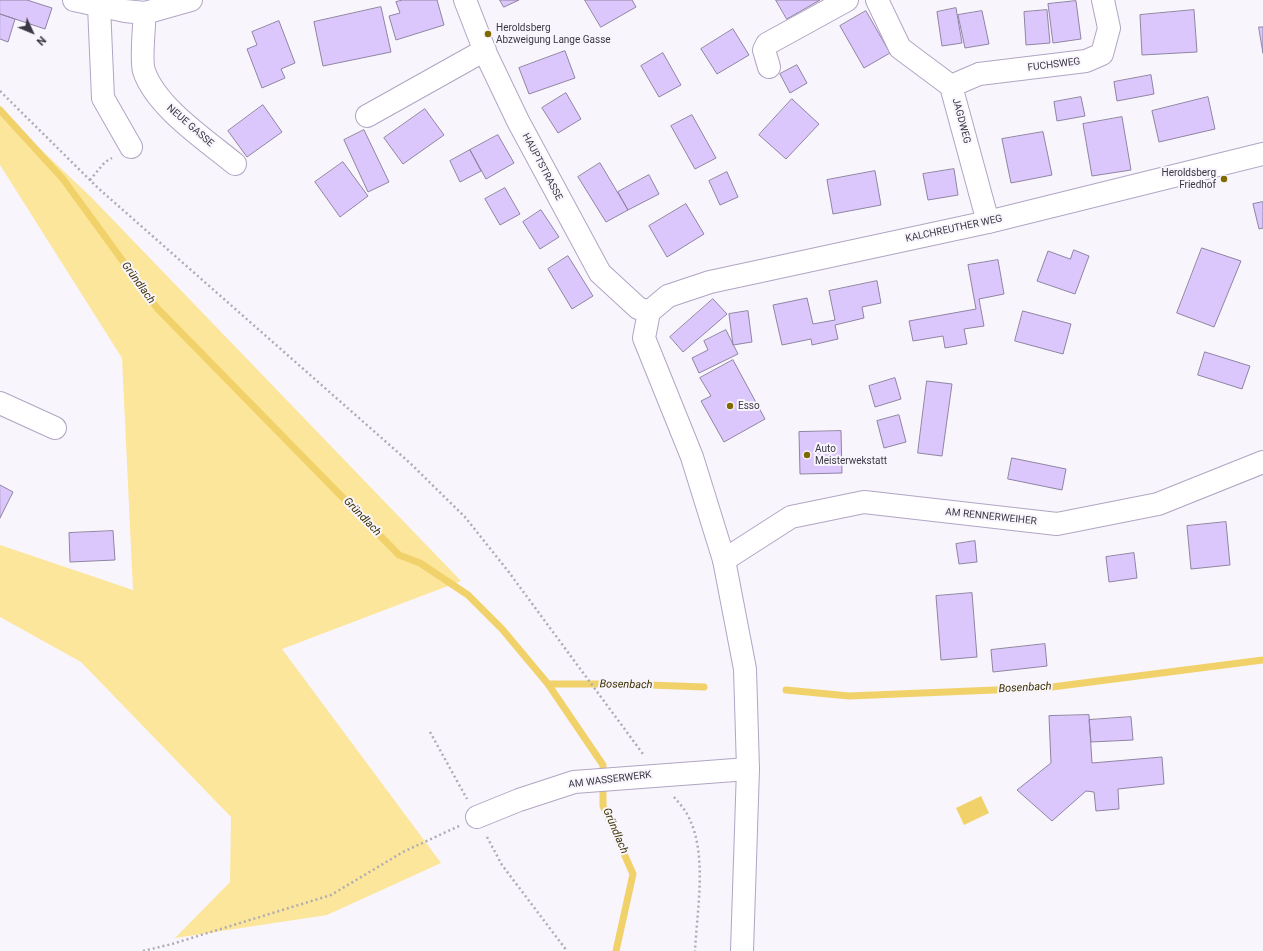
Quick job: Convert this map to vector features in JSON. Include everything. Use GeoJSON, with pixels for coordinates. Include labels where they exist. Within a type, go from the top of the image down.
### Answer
{"type":"FeatureCollection","features":[{"type":"Feature","properties":{"kind":"street"},"geometry":{"type":"LineString","coordinates":[[74,0],[99,6],[145,13],[191,0]]}},
{"type":"Feature","properties":{"kind":"street","name":"HAUPTSTRASSE"},"geometry":{"type":"LineString","coordinates":[[465,0],[485,50],[518,121],[600,273],[638,308],[649,312]]}},
{"type":"Feature","properties":{"kind":"street"},"geometry":{"type":"LineString","coordinates":[[769,67],[764,50],[767,44],[847,0]]}},
{"type":"Feature","properties":{"kind":"street","name":"JAGDWEG"},"geometry":{"type":"LineString","coordinates":[[877,0],[900,48],[951,86],[988,222]]}},
{"type":"Feature","properties":{"kind":"street","name":"FUCHSWEG"},"geometry":{"type":"LineString","coordinates":[[951,86],[979,74],[1086,61],[1102,54],[1109,28],[1103,0]]}},
{"type":"Feature","properties":{"kind":"street"},"geometry":{"type":"LineString","coordinates":[[99,6],[103,98],[131,146]]}},
{"type":"Feature","properties":{"kind":"street","name":"NEUE GASSE"},"geometry":{"type":"LineString","coordinates":[[145,13],[144,70],[154,91],[168,107],[235,164]]}},
{"type":"Feature","properties":{"kind":"street"},"geometry":{"type":"LineString","coordinates":[[367,116],[485,50]]}},
{"type":"Feature","properties":{"kind":"street","name":"KALCHREUTHER WEG"},"geometry":{"type":"LineString","coordinates":[[649,312],[668,296],[710,282],[988,222],[1263,154]]}},
{"type":"Feature","properties":{"kind":"street"},"geometry":{"type":"LineString","coordinates":[[649,312],[644,338],[692,457],[724,560],[744,669],[748,769],[742,951]]}},
{"type":"Feature","properties":{"kind":"street"},"geometry":{"type":"LineString","coordinates":[[0,403],[55,428]]}},
{"type":"Feature","properties":{"kind":"street","name":"AM RENNERWEIHER"},"geometry":{"type":"LineString","coordinates":[[724,560],[791,517],[864,502],[1057,524],[1158,504],[1263,462]]}},
{"type":"Feature","properties":{"kind":"street","name":"AM WASSERWERK"},"geometry":{"type":"LineString","coordinates":[[477,817],[520,800],[574,782],[748,769]]}},
{"type":"Feature","properties":{"kind":"path"},"geometry":{"type":"LineString","coordinates":[[0,91],[90,180],[410,463],[465,517],[508,571],[597,690],[690,818],[698,844],[700,864],[695,951]]}},
{"type":"Feature","properties":{"kind":"path"},"geometry":{"type":"LineString","coordinates":[[90,180],[105,162],[131,146]]}},
{"type":"Feature","properties":{"kind":"path"},"geometry":{"type":"LineString","coordinates":[[430,732],[502,865],[567,951]]}},
{"type":"Feature","properties":{"kind":"path"},"geometry":{"type":"LineString","coordinates":[[143,951],[172,944],[331,895],[403,852],[477,817]]}},
{"type":"Feature","properties":{"kind":"shaded area"},"geometry":{"type":"Polygon","coordinates":[[[0,111],[90,196],[461,581],[282,649],[441,863],[327,915],[175,938],[230,882],[231,817],[81,662],[0,617],[0,545],[133,590],[122,358],[0,165],[0,111]]]}},
{"type":"Feature","properties":{"kind":"shaded area"},"geometry":{"type":"Polygon","coordinates":[[[981,796],[989,813],[964,825],[956,808],[981,796]]]}},
{"type":"Feature","properties":{"kind":"building"},"geometry":{"type":"Polygon","coordinates":[[[0,0],[27,0],[52,8],[45,29],[0,14],[0,0]]]}},
{"type":"Feature","properties":{"kind":"building"},"geometry":{"type":"Polygon","coordinates":[[[403,0],[437,0],[444,25],[396,40],[389,16],[400,13],[396,2],[403,0]]]}},
{"type":"Feature","properties":{"kind":"building"},"geometry":{"type":"Polygon","coordinates":[[[500,0],[519,0],[504,7],[500,0]]]}},
{"type":"Feature","properties":{"kind":"building"},"geometry":{"type":"Polygon","coordinates":[[[585,0],[632,0],[636,7],[601,27],[585,0]]]}},
{"type":"Feature","properties":{"kind":"building"},"geometry":{"type":"Polygon","coordinates":[[[776,0],[820,0],[787,19],[776,0]]]}},
{"type":"Feature","properties":{"kind":"building"},"geometry":{"type":"Polygon","coordinates":[[[1076,1],[1081,39],[1053,43],[1048,4],[1076,1]]]}},
{"type":"Feature","properties":{"kind":"building"},"geometry":{"type":"Polygon","coordinates":[[[381,7],[391,52],[323,66],[314,22],[381,7]]]}},
{"type":"Feature","properties":{"kind":"building"},"geometry":{"type":"Polygon","coordinates":[[[956,8],[962,43],[942,46],[937,12],[956,8]]]}},
{"type":"Feature","properties":{"kind":"building"},"geometry":{"type":"Polygon","coordinates":[[[1047,10],[1050,43],[1026,45],[1024,12],[1047,10]]]}},
{"type":"Feature","properties":{"kind":"building"},"geometry":{"type":"Polygon","coordinates":[[[1194,10],[1197,52],[1142,55],[1140,15],[1194,10]]]}},
{"type":"Feature","properties":{"kind":"building"},"geometry":{"type":"Polygon","coordinates":[[[866,11],[890,53],[864,68],[840,26],[866,11]]]}},
{"type":"Feature","properties":{"kind":"building"},"geometry":{"type":"Polygon","coordinates":[[[982,11],[989,44],[965,48],[958,15],[982,11]]]}},
{"type":"Feature","properties":{"kind":"building"},"geometry":{"type":"Polygon","coordinates":[[[0,14],[15,19],[8,42],[0,39],[0,14]]]}},
{"type":"Feature","properties":{"kind":"building"},"geometry":{"type":"Polygon","coordinates":[[[279,21],[295,63],[281,69],[285,78],[262,88],[247,49],[257,45],[252,32],[279,21]]]}},
{"type":"Feature","properties":{"kind":"building"},"geometry":{"type":"Polygon","coordinates":[[[1259,27],[1263,27],[1263,53],[1259,27]]]}},
{"type":"Feature","properties":{"kind":"building"},"geometry":{"type":"Polygon","coordinates":[[[733,29],[749,55],[717,74],[701,49],[733,29]]]}},
{"type":"Feature","properties":{"kind":"building"},"geometry":{"type":"Polygon","coordinates":[[[565,51],[575,78],[529,94],[519,68],[565,51]]]}},
{"type":"Feature","properties":{"kind":"building"},"geometry":{"type":"Polygon","coordinates":[[[663,53],[681,85],[659,97],[641,66],[663,53]]]}},
{"type":"Feature","properties":{"kind":"building"},"geometry":{"type":"Polygon","coordinates":[[[797,65],[807,83],[790,93],[780,74],[797,65]]]}},
{"type":"Feature","properties":{"kind":"building"},"geometry":{"type":"Polygon","coordinates":[[[1151,75],[1154,94],[1117,101],[1114,82],[1151,75]]]}},
{"type":"Feature","properties":{"kind":"building"},"geometry":{"type":"Polygon","coordinates":[[[566,93],[581,119],[558,133],[542,108],[566,93]]]}},
{"type":"Feature","properties":{"kind":"building"},"geometry":{"type":"Polygon","coordinates":[[[1081,97],[1085,116],[1057,121],[1054,102],[1081,97]]]}},
{"type":"Feature","properties":{"kind":"building"},"geometry":{"type":"Polygon","coordinates":[[[1208,97],[1215,129],[1159,142],[1152,111],[1208,97]]]}},
{"type":"Feature","properties":{"kind":"building"},"geometry":{"type":"Polygon","coordinates":[[[792,99],[819,124],[786,159],[759,135],[792,99]]]}},
{"type":"Feature","properties":{"kind":"building"},"geometry":{"type":"Polygon","coordinates":[[[263,105],[282,132],[247,157],[228,131],[263,105]]]}},
{"type":"Feature","properties":{"kind":"building"},"geometry":{"type":"Polygon","coordinates":[[[425,109],[444,135],[403,164],[384,138],[425,109]]]}},
{"type":"Feature","properties":{"kind":"building"},"geometry":{"type":"Polygon","coordinates":[[[692,115],[716,158],[695,169],[671,126],[692,115]]]}},
{"type":"Feature","properties":{"kind":"building"},"geometry":{"type":"Polygon","coordinates":[[[1122,117],[1131,170],[1092,176],[1083,124],[1122,117]]]}},
{"type":"Feature","properties":{"kind":"building"},"geometry":{"type":"Polygon","coordinates":[[[364,130],[389,182],[368,192],[344,140],[364,130]]]}},
{"type":"Feature","properties":{"kind":"building"},"geometry":{"type":"Polygon","coordinates":[[[1043,132],[1052,175],[1011,183],[1002,139],[1043,132]]]}},
{"type":"Feature","properties":{"kind":"building"},"geometry":{"type":"Polygon","coordinates":[[[498,135],[514,163],[486,179],[470,150],[498,135]]]}},
{"type":"Feature","properties":{"kind":"building"},"geometry":{"type":"Polygon","coordinates":[[[470,150],[481,171],[460,182],[450,161],[470,150]]]}},
{"type":"Feature","properties":{"kind":"building"},"geometry":{"type":"Polygon","coordinates":[[[343,162],[368,196],[340,217],[315,182],[343,162]]]}},
{"type":"Feature","properties":{"kind":"building"},"geometry":{"type":"Polygon","coordinates":[[[600,163],[628,210],[606,222],[578,177],[600,163]]]}},
{"type":"Feature","properties":{"kind":"building"},"geometry":{"type":"Polygon","coordinates":[[[954,169],[958,195],[928,200],[923,174],[954,169]]]}},
{"type":"Feature","properties":{"kind":"building"},"geometry":{"type":"Polygon","coordinates":[[[875,171],[881,205],[833,214],[827,180],[875,171]]]}},
{"type":"Feature","properties":{"kind":"building"},"geometry":{"type":"Polygon","coordinates":[[[727,172],[738,197],[720,205],[709,181],[727,172]]]}},
{"type":"Feature","properties":{"kind":"building"},"geometry":{"type":"Polygon","coordinates":[[[649,175],[659,194],[628,210],[618,192],[649,175]]]}},
{"type":"Feature","properties":{"kind":"building"},"geometry":{"type":"Polygon","coordinates":[[[505,188],[520,214],[500,225],[485,199],[505,188]]]}},
{"type":"Feature","properties":{"kind":"building"},"geometry":{"type":"Polygon","coordinates":[[[1263,202],[1263,228],[1259,229],[1253,204],[1263,202]]]}},
{"type":"Feature","properties":{"kind":"building"},"geometry":{"type":"Polygon","coordinates":[[[686,204],[704,234],[667,257],[649,226],[686,204]]]}},
{"type":"Feature","properties":{"kind":"building"},"geometry":{"type":"Polygon","coordinates":[[[541,210],[559,237],[540,249],[523,222],[541,210]]]}},
{"type":"Feature","properties":{"kind":"building"},"geometry":{"type":"Polygon","coordinates":[[[1202,248],[1241,261],[1214,327],[1177,313],[1202,248]]]}},
{"type":"Feature","properties":{"kind":"building"},"geometry":{"type":"Polygon","coordinates":[[[1074,250],[1089,256],[1075,294],[1037,281],[1048,251],[1070,259],[1074,250]]]}},
{"type":"Feature","properties":{"kind":"building"},"geometry":{"type":"Polygon","coordinates":[[[568,256],[593,296],[572,309],[548,269],[568,256]]]}},
{"type":"Feature","properties":{"kind":"building"},"geometry":{"type":"Polygon","coordinates":[[[998,260],[1004,294],[979,299],[984,326],[964,329],[967,344],[945,348],[943,336],[913,341],[909,321],[976,309],[968,265],[998,260]]]}},
{"type":"Feature","properties":{"kind":"building"},"geometry":{"type":"Polygon","coordinates":[[[877,281],[881,303],[862,307],[864,318],[835,325],[838,339],[812,345],[811,339],[782,345],[773,305],[807,298],[813,324],[835,320],[829,291],[877,281]]]}},
{"type":"Feature","properties":{"kind":"building"},"geometry":{"type":"Polygon","coordinates":[[[713,299],[727,314],[683,352],[670,337],[713,299]]]}},
{"type":"Feature","properties":{"kind":"building"},"geometry":{"type":"Polygon","coordinates":[[[748,311],[752,342],[733,345],[729,314],[748,311]]]}},
{"type":"Feature","properties":{"kind":"building"},"geometry":{"type":"Polygon","coordinates":[[[1023,311],[1071,324],[1063,354],[1015,341],[1023,311]]]}},
{"type":"Feature","properties":{"kind":"building"},"geometry":{"type":"Polygon","coordinates":[[[726,330],[738,354],[699,373],[692,358],[708,350],[704,341],[726,330]]]}},
{"type":"Feature","properties":{"kind":"building"},"geometry":{"type":"Polygon","coordinates":[[[1205,352],[1250,366],[1242,389],[1198,375],[1205,352]]]}},
{"type":"Feature","properties":{"kind":"building"},"geometry":{"type":"Polygon","coordinates":[[[733,360],[765,419],[724,442],[701,401],[711,396],[700,378],[733,360]]]}},
{"type":"Feature","properties":{"kind":"building"},"geometry":{"type":"Polygon","coordinates":[[[895,378],[901,399],[875,407],[869,386],[895,378]]]}},
{"type":"Feature","properties":{"kind":"building"},"geometry":{"type":"Polygon","coordinates":[[[927,381],[952,384],[942,456],[918,453],[927,381]]]}},
{"type":"Feature","properties":{"kind":"building"},"geometry":{"type":"Polygon","coordinates":[[[899,415],[906,442],[884,448],[877,421],[899,415]]]}},
{"type":"Feature","properties":{"kind":"building"},"geometry":{"type":"Polygon","coordinates":[[[841,431],[842,473],[800,474],[799,432],[841,431]]]}},
{"type":"Feature","properties":{"kind":"building"},"geometry":{"type":"Polygon","coordinates":[[[1012,458],[1066,469],[1062,490],[1008,479],[1012,458]]]}},
{"type":"Feature","properties":{"kind":"building"},"geometry":{"type":"Polygon","coordinates":[[[0,485],[13,492],[0,518],[0,485]]]}},
{"type":"Feature","properties":{"kind":"building"},"geometry":{"type":"Polygon","coordinates":[[[1226,522],[1230,565],[1191,569],[1187,526],[1226,522]]]}},
{"type":"Feature","properties":{"kind":"building"},"geometry":{"type":"Polygon","coordinates":[[[113,531],[115,560],[70,562],[69,533],[113,531]]]}},
{"type":"Feature","properties":{"kind":"building"},"geometry":{"type":"Polygon","coordinates":[[[975,541],[977,562],[959,564],[956,544],[975,541]]]}},
{"type":"Feature","properties":{"kind":"building"},"geometry":{"type":"Polygon","coordinates":[[[1134,553],[1137,578],[1109,582],[1106,557],[1134,553]]]}},
{"type":"Feature","properties":{"kind":"building"},"geometry":{"type":"Polygon","coordinates":[[[972,593],[977,657],[941,660],[936,596],[972,593]]]}},
{"type":"Feature","properties":{"kind":"building"},"geometry":{"type":"Polygon","coordinates":[[[1045,644],[1047,666],[993,672],[991,650],[1045,644]]]}},
{"type":"Feature","properties":{"kind":"building"},"geometry":{"type":"Polygon","coordinates":[[[1089,715],[1092,763],[1162,757],[1164,784],[1118,789],[1119,809],[1096,811],[1094,792],[1086,791],[1052,821],[1017,790],[1051,763],[1049,716],[1089,715]]]}},
{"type":"Feature","properties":{"kind":"building"},"geometry":{"type":"Polygon","coordinates":[[[1131,717],[1133,740],[1091,742],[1089,720],[1131,717]]]}},
{"type":"Feature","properties":{"kind":"waterway","name":"Gründlach"},"geometry":{"type":"LineString","coordinates":[[0,110],[63,179],[157,308],[399,555],[420,563],[468,595],[502,629],[548,684],[603,765],[603,806],[633,874],[616,951]]}},
{"type":"Feature","properties":{"kind":"waterway","name":"Bosenbach"},"geometry":{"type":"LineString","coordinates":[[786,690],[849,696],[1044,688],[1263,660]]}},
{"type":"Feature","properties":{"kind":"waterway","name":"Bosenbach"},"geometry":{"type":"LineString","coordinates":[[548,684],[622,684],[704,687]]}},
{"type":"Feature","properties":{"kind":"place","name":"Heroldsberg Abzweigung Lange Gasse"},"geometry":{"type":"Point","coordinates":[488,34]}},
{"type":"Feature","properties":{"kind":"place","name":"Heroldsberg Friedhof"},"geometry":{"type":"Point","coordinates":[1224,179]}},
{"type":"Feature","properties":{"kind":"place","name":"Esso"},"geometry":{"type":"Point","coordinates":[730,406]}},
{"type":"Feature","properties":{"kind":"place","name":"Auto Meisterwekstatt"},"geometry":{"type":"Point","coordinates":[807,455]}}]}
